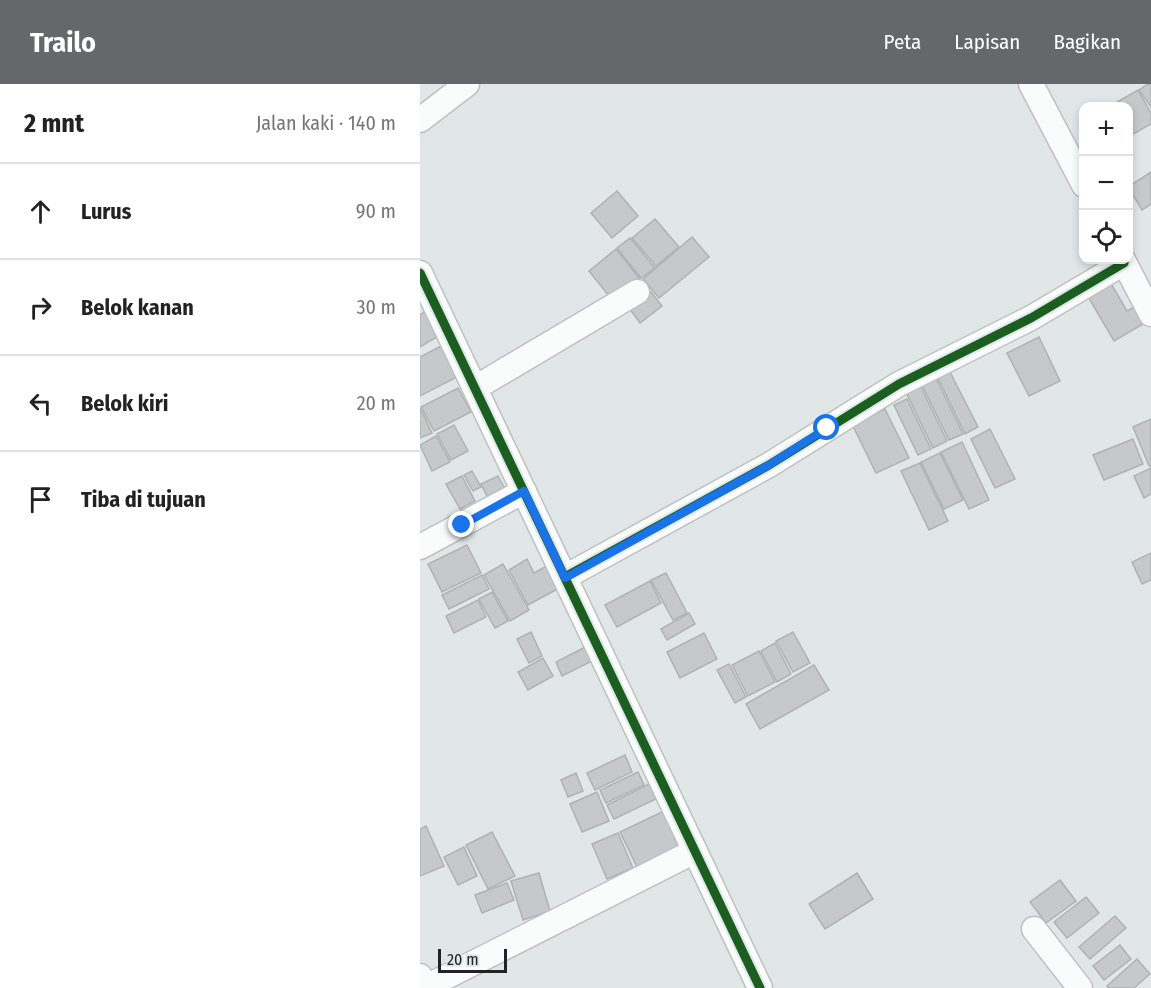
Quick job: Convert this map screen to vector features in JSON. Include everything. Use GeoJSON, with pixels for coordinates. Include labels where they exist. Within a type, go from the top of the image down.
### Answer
{"type":"FeatureCollection","features":[{"type":"Feature","properties":{"kind":"street"},"geometry":{"type":"LineString","coordinates":[[420,120],[467,84]]}},
{"type":"Feature","properties":{"kind":"street"},"geometry":{"type":"LineString","coordinates":[[1031,84],[1079,177]]}},
{"type":"Feature","properties":{"kind":"street"},"geometry":{"type":"LineString","coordinates":[[565,578],[769,465],[899,384],[1031,318],[1119,264]]}},
{"type":"Feature","properties":{"kind":"street"},"geometry":{"type":"LineString","coordinates":[[1126,264],[1151,314]]}},
{"type":"Feature","properties":{"kind":"street"},"geometry":{"type":"LineString","coordinates":[[420,273],[760,987]]}},
{"type":"Feature","properties":{"kind":"street"},"geometry":{"type":"LineString","coordinates":[[475,388],[636,292]]}},
{"type":"Feature","properties":{"kind":"street"},"geometry":{"type":"LineString","coordinates":[[420,547],[524,491]]}},
{"type":"Feature","properties":{"kind":"street"},"geometry":{"type":"LineString","coordinates":[[424,984],[695,851]]}},
{"type":"Feature","properties":{"kind":"street"},"geometry":{"type":"LineString","coordinates":[[1034,930],[1080,988]]}},
{"type":"Feature","properties":{"kind":"building"},"geometry":{"type":"Polygon","coordinates":[[[1151,84],[1151,107],[1139,90],[1151,84]]]}},
{"type":"Feature","properties":{"kind":"building"},"geometry":{"type":"Polygon","coordinates":[[[1138,90],[1151,113],[1151,124],[1133,134],[1133,102],[1117,102],[1138,90]]]}},
{"type":"Feature","properties":{"kind":"building"},"geometry":{"type":"Polygon","coordinates":[[[1151,172],[1151,204],[1142,210],[1133,195],[1133,184],[1151,172]]]}},
{"type":"Feature","properties":{"kind":"building"},"geometry":{"type":"Polygon","coordinates":[[[617,191],[638,216],[612,238],[591,213],[617,191]]]}},
{"type":"Feature","properties":{"kind":"building"},"geometry":{"type":"Polygon","coordinates":[[[655,219],[679,247],[656,266],[632,238],[655,219]]]}},
{"type":"Feature","properties":{"kind":"building"},"geometry":{"type":"Polygon","coordinates":[[[692,237],[709,257],[659,298],[643,279],[692,237]]]}},
{"type":"Feature","properties":{"kind":"building"},"geometry":{"type":"Polygon","coordinates":[[[630,238],[655,268],[641,278],[617,248],[630,238]]]}},
{"type":"Feature","properties":{"kind":"building"},"geometry":{"type":"Polygon","coordinates":[[[616,249],[640,279],[613,301],[589,271],[616,249]]]}},
{"type":"Feature","properties":{"kind":"building"},"geometry":{"type":"Polygon","coordinates":[[[1110,282],[1127,311],[1140,304],[1150,320],[1114,341],[1087,295],[1110,282]]]}},
{"type":"Feature","properties":{"kind":"building"},"geometry":{"type":"Polygon","coordinates":[[[651,292],[662,306],[640,323],[629,308],[651,292]]]}},
{"type":"Feature","properties":{"kind":"building"},"geometry":{"type":"Polygon","coordinates":[[[427,310],[442,334],[420,347],[420,315],[427,310]]]}},
{"type":"Feature","properties":{"kind":"building"},"geometry":{"type":"Polygon","coordinates":[[[1039,337],[1060,381],[1029,396],[1007,353],[1039,337]]]}},
{"type":"Feature","properties":{"kind":"building"},"geometry":{"type":"Polygon","coordinates":[[[441,346],[457,377],[420,396],[420,357],[441,346]]]}},
{"type":"Feature","properties":{"kind":"building"},"geometry":{"type":"Polygon","coordinates":[[[947,366],[978,427],[965,434],[935,372],[947,366]]]}},
{"type":"Feature","properties":{"kind":"building"},"geometry":{"type":"Polygon","coordinates":[[[933,372],[963,434],[949,440],[919,379],[933,372]]]}},
{"type":"Feature","properties":{"kind":"building"},"geometry":{"type":"Polygon","coordinates":[[[918,381],[947,441],[933,448],[904,388],[918,381]]]}},
{"type":"Feature","properties":{"kind":"building"},"geometry":{"type":"Polygon","coordinates":[[[458,388],[471,412],[434,431],[421,407],[458,388]]]}},
{"type":"Feature","properties":{"kind":"building"},"geometry":{"type":"Polygon","coordinates":[[[907,399],[931,449],[918,455],[894,405],[907,399]]]}},
{"type":"Feature","properties":{"kind":"building"},"geometry":{"type":"Polygon","coordinates":[[[420,408],[432,433],[420,438],[420,408]]]}},
{"type":"Feature","properties":{"kind":"building"},"geometry":{"type":"Polygon","coordinates":[[[885,409],[909,458],[876,473],[852,424],[885,409]]]}},
{"type":"Feature","properties":{"kind":"building"},"geometry":{"type":"Polygon","coordinates":[[[1151,419],[1151,466],[1149,466],[1133,427],[1151,419]]]}},
{"type":"Feature","properties":{"kind":"building"},"geometry":{"type":"Polygon","coordinates":[[[454,425],[468,451],[451,460],[437,434],[454,425]]]}},
{"type":"Feature","properties":{"kind":"building"},"geometry":{"type":"Polygon","coordinates":[[[990,429],[1015,479],[995,488],[971,439],[990,429]]]}},
{"type":"Feature","properties":{"kind":"building"},"geometry":{"type":"Polygon","coordinates":[[[436,436],[450,462],[432,471],[420,445],[436,436]]]}},
{"type":"Feature","properties":{"kind":"building"},"geometry":{"type":"Polygon","coordinates":[[[1133,439],[1143,464],[1104,480],[1093,455],[1133,439]]]}},
{"type":"Feature","properties":{"kind":"building"},"geometry":{"type":"Polygon","coordinates":[[[962,442],[989,500],[969,509],[941,452],[962,442]]]}},
{"type":"Feature","properties":{"kind":"building"},"geometry":{"type":"Polygon","coordinates":[[[940,453],[963,500],[944,509],[921,462],[940,453]]]}},
{"type":"Feature","properties":{"kind":"building"},"geometry":{"type":"Polygon","coordinates":[[[920,463],[948,521],[929,530],[901,471],[920,463]]]}},
{"type":"Feature","properties":{"kind":"building"},"geometry":{"type":"Polygon","coordinates":[[[1151,468],[1151,494],[1144,498],[1134,476],[1151,468]]]}},
{"type":"Feature","properties":{"kind":"building"},"geometry":{"type":"Polygon","coordinates":[[[472,471],[481,487],[473,491],[464,475],[472,471]]]}},
{"type":"Feature","properties":{"kind":"building"},"geometry":{"type":"Polygon","coordinates":[[[462,476],[475,501],[460,509],[446,484],[462,476]]]}},
{"type":"Feature","properties":{"kind":"building"},"geometry":{"type":"Polygon","coordinates":[[[498,476],[506,491],[489,500],[481,484],[498,476]]]}},
{"type":"Feature","properties":{"kind":"building"},"geometry":{"type":"Polygon","coordinates":[[[467,545],[481,573],[442,592],[428,564],[467,545]]]}},
{"type":"Feature","properties":{"kind":"building"},"geometry":{"type":"Polygon","coordinates":[[[1151,553],[1151,580],[1142,584],[1132,562],[1151,553]]]}},
{"type":"Feature","properties":{"kind":"building"},"geometry":{"type":"Polygon","coordinates":[[[527,559],[534,573],[554,562],[567,584],[528,605],[509,570],[527,559]]]}},
{"type":"Feature","properties":{"kind":"building"},"geometry":{"type":"Polygon","coordinates":[[[503,564],[529,610],[510,621],[484,575],[503,564]]]}},
{"type":"Feature","properties":{"kind":"building"},"geometry":{"type":"Polygon","coordinates":[[[666,573],[687,613],[673,620],[651,580],[666,573]]]}},
{"type":"Feature","properties":{"kind":"building"},"geometry":{"type":"Polygon","coordinates":[[[482,575],[489,589],[449,609],[442,595],[482,575]]]}},
{"type":"Feature","properties":{"kind":"building"},"geometry":{"type":"Polygon","coordinates":[[[650,581],[661,603],[617,627],[605,605],[650,581]]]}},
{"type":"Feature","properties":{"kind":"building"},"geometry":{"type":"Polygon","coordinates":[[[492,592],[508,621],[495,628],[479,599],[492,592]]]}},
{"type":"Feature","properties":{"kind":"building"},"geometry":{"type":"Polygon","coordinates":[[[478,600],[486,617],[454,633],[446,616],[478,600]]]}},
{"type":"Feature","properties":{"kind":"building"},"geometry":{"type":"Polygon","coordinates":[[[689,613],[695,624],[667,640],[661,629],[689,613]]]}},
{"type":"Feature","properties":{"kind":"building"},"geometry":{"type":"Polygon","coordinates":[[[531,632],[542,656],[529,663],[517,639],[531,632]]]}},
{"type":"Feature","properties":{"kind":"building"},"geometry":{"type":"Polygon","coordinates":[[[793,632],[810,663],[793,672],[776,641],[793,632]]]}},
{"type":"Feature","properties":{"kind":"building"},"geometry":{"type":"Polygon","coordinates":[[[704,633],[717,659],[680,678],[667,652],[704,633]]]}},
{"type":"Feature","properties":{"kind":"building"},"geometry":{"type":"Polygon","coordinates":[[[775,643],[791,674],[777,682],[761,651],[775,643]]]}},
{"type":"Feature","properties":{"kind":"building"},"geometry":{"type":"Polygon","coordinates":[[[591,644],[598,658],[562,676],[556,662],[591,644]]]}},
{"type":"Feature","properties":{"kind":"building"},"geometry":{"type":"Polygon","coordinates":[[[759,651],[775,682],[748,696],[732,665],[759,651]]]}},
{"type":"Feature","properties":{"kind":"building"},"geometry":{"type":"Polygon","coordinates":[[[543,658],[553,676],[528,690],[518,672],[543,658]]]}},
{"type":"Feature","properties":{"kind":"building"},"geometry":{"type":"Polygon","coordinates":[[[729,664],[746,697],[735,703],[717,670],[729,664]]]}},
{"type":"Feature","properties":{"kind":"building"},"geometry":{"type":"Polygon","coordinates":[[[814,665],[829,690],[760,729],[746,704],[814,665]]]}},
{"type":"Feature","properties":{"kind":"building"},"geometry":{"type":"Polygon","coordinates":[[[625,755],[632,772],[595,790],[587,773],[625,755]]]}},
{"type":"Feature","properties":{"kind":"building"},"geometry":{"type":"Polygon","coordinates":[[[638,772],[644,785],[606,803],[600,790],[638,772]]]}},
{"type":"Feature","properties":{"kind":"building"},"geometry":{"type":"Polygon","coordinates":[[[576,773],[583,791],[568,797],[561,780],[576,773]]]}},
{"type":"Feature","properties":{"kind":"building"},"geometry":{"type":"Polygon","coordinates":[[[649,784],[656,799],[614,819],[607,805],[649,784]]]}},
{"type":"Feature","properties":{"kind":"building"},"geometry":{"type":"Polygon","coordinates":[[[597,792],[609,821],[582,832],[570,804],[597,792]]]}},
{"type":"Feature","properties":{"kind":"building"},"geometry":{"type":"Polygon","coordinates":[[[666,810],[684,847],[638,869],[620,832],[666,810]]]}},
{"type":"Feature","properties":{"kind":"building"},"geometry":{"type":"Polygon","coordinates":[[[426,826],[444,866],[420,876],[420,829],[426,826]]]}},
{"type":"Feature","properties":{"kind":"building"},"geometry":{"type":"Polygon","coordinates":[[[492,832],[515,876],[488,889],[466,845],[492,832]]]}},
{"type":"Feature","properties":{"kind":"building"},"geometry":{"type":"Polygon","coordinates":[[[618,833],[633,868],[607,879],[592,844],[618,833]]]}},
{"type":"Feature","properties":{"kind":"building"},"geometry":{"type":"Polygon","coordinates":[[[464,847],[477,876],[458,885],[444,857],[464,847]]]}},
{"type":"Feature","properties":{"kind":"building"},"geometry":{"type":"Polygon","coordinates":[[[539,873],[550,911],[523,920],[511,881],[539,873]]]}},
{"type":"Feature","properties":{"kind":"building"},"geometry":{"type":"Polygon","coordinates":[[[857,873],[873,899],[825,929],[809,904],[857,873]]]}},
{"type":"Feature","properties":{"kind":"building"},"geometry":{"type":"Polygon","coordinates":[[[1060,880],[1076,901],[1046,923],[1030,902],[1060,880]]]}},
{"type":"Feature","properties":{"kind":"building"},"geometry":{"type":"Polygon","coordinates":[[[507,883],[514,900],[482,913],[475,895],[507,883]]]}},
{"type":"Feature","properties":{"kind":"building"},"geometry":{"type":"Polygon","coordinates":[[[1086,897],[1099,913],[1067,938],[1054,922],[1086,897]]]}},
{"type":"Feature","properties":{"kind":"building"},"geometry":{"type":"Polygon","coordinates":[[[1115,916],[1126,928],[1090,959],[1079,947],[1115,916]]]}},
{"type":"Feature","properties":{"kind":"building"},"geometry":{"type":"Polygon","coordinates":[[[1120,945],[1131,959],[1104,980],[1093,966],[1120,945]]]}},
{"type":"Feature","properties":{"kind":"building"},"geometry":{"type":"Polygon","coordinates":[[[1137,959],[1150,974],[1134,988],[1109,988],[1107,986],[1137,959]]]}},
{"type":"Feature","properties":{"kind":"cycle path"},"geometry":{"type":"LineString","coordinates":[[565,577],[769,465],[899,384],[1031,318],[1122,264]]}},
{"type":"Feature","properties":{"kind":"cycle path"},"geometry":{"type":"LineString","coordinates":[[420,273],[760,988]]}},
{"type":"Feature","properties":{"kind":"route"},"geometry":{"type":"LineString","coordinates":[[462,525],[524,491],[565,578],[769,465],[827,428]]}}]}
